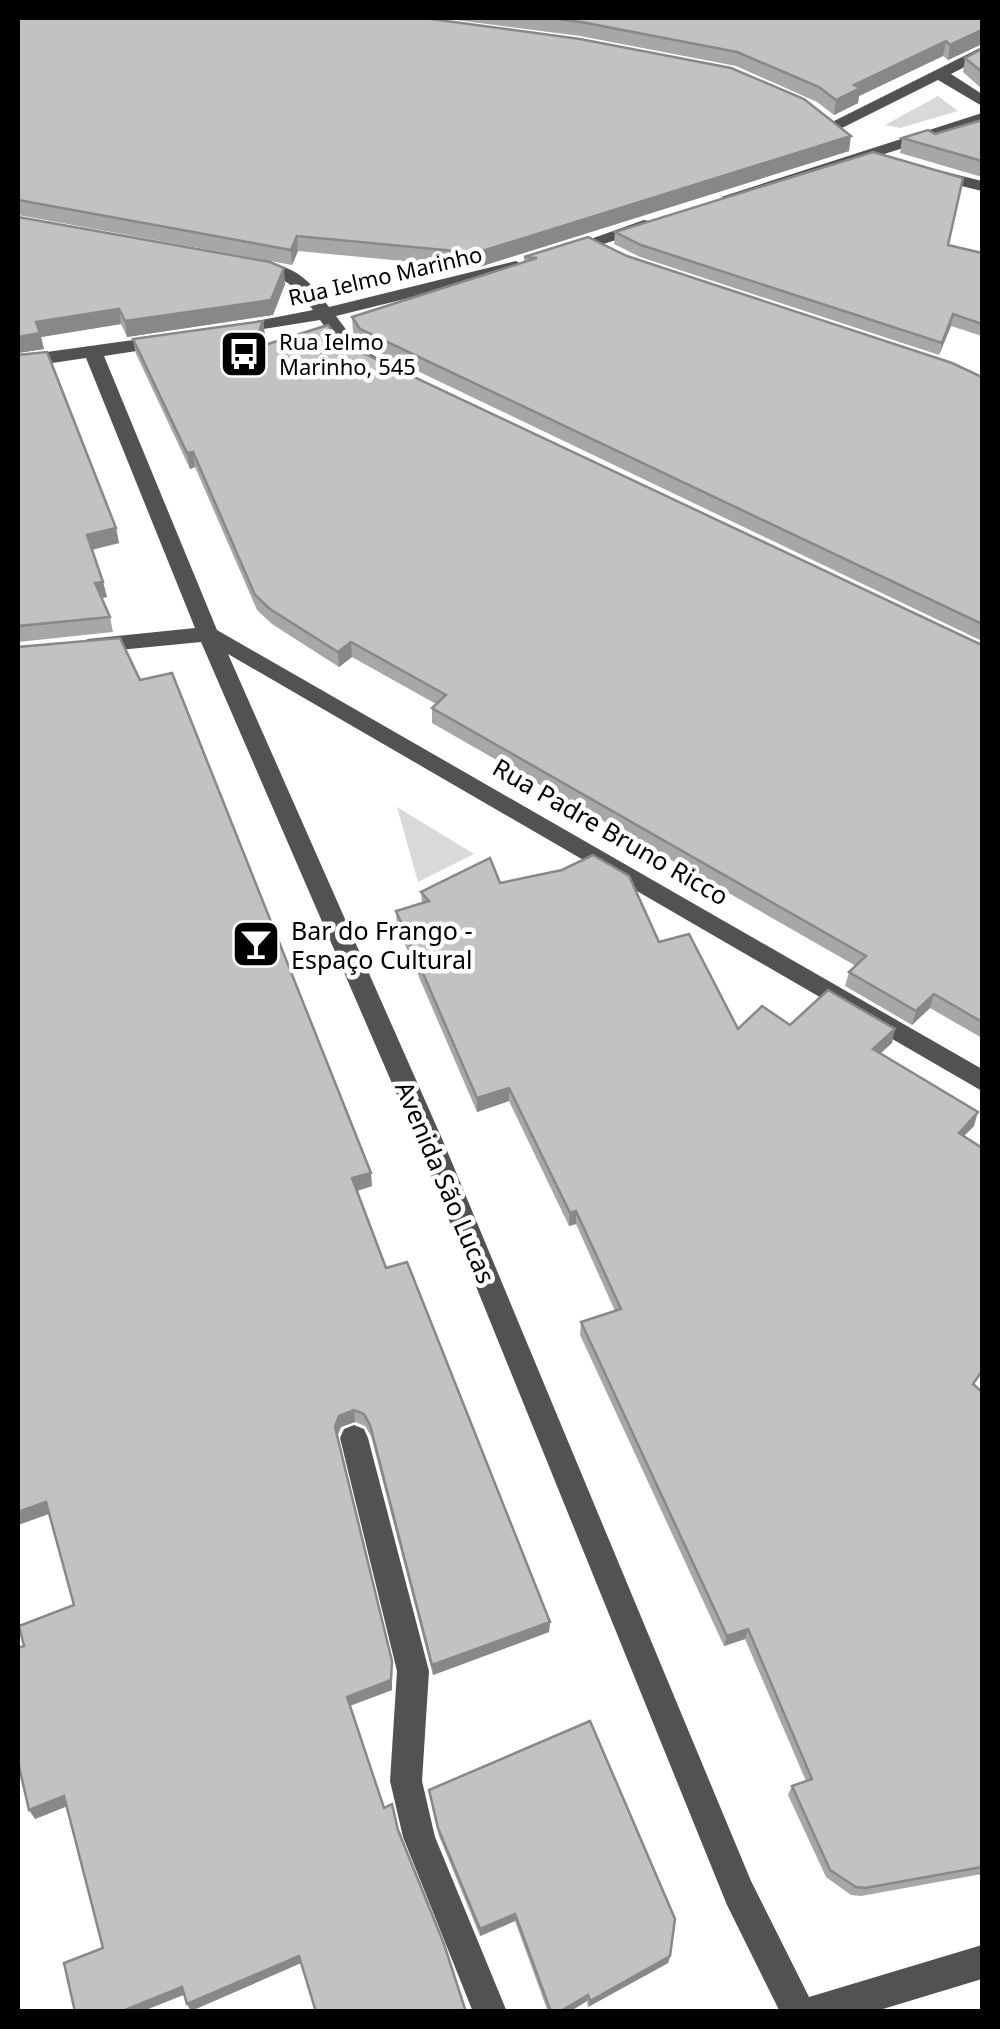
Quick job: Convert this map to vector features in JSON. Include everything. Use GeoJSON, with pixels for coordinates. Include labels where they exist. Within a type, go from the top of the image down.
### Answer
{"type":"FeatureCollection","features":[{"type":"Feature","properties":{"kind":"street"},"geometry":{"type":"LineString","coordinates":[[982,52],[828,121],[866,152],[982,186]]}},
{"type":"Feature","properties":{"kind":"street"},"geometry":{"type":"LineString","coordinates":[[939,73],[982,100]]}},
{"type":"Feature","properties":{"kind":"street"},"geometry":{"type":"LineString","coordinates":[[720,200],[982,118]]}},
{"type":"Feature","properties":{"kind":"street","name":"Rua Ielmo Marinho"},"geometry":{"type":"LineString","coordinates":[[18,362],[323,314],[540,259],[664,218]]}},
{"type":"Feature","properties":{"kind":"street"},"geometry":{"type":"LineString","coordinates":[[591,243],[614,256]]}},
{"type":"Feature","properties":{"kind":"street"},"geometry":{"type":"LineString","coordinates":[[222,259],[278,269],[300,279],[352,351],[387,368]]}},
{"type":"Feature","properties":{"kind":"street","name":"Avenida São Lucas"},"geometry":{"type":"LineString","coordinates":[[93,352],[208,634],[438,1159],[739,1893],[798,2012]]}},
{"type":"Feature","properties":{"kind":"street"},"geometry":{"type":"LineString","coordinates":[[75,647],[208,634]]}},
{"type":"Feature","properties":{"kind":"street","name":"Rua Padre Bruno Ricco"},"geometry":{"type":"LineString","coordinates":[[208,634],[745,940],[982,1081]]}},
{"type":"Feature","properties":{"kind":"street"},"geometry":{"type":"LineString","coordinates":[[354,1438],[413,1670],[406,1781],[415,1818],[490,2012]]}},
{"type":"Feature","properties":{"kind":"street"},"geometry":{"type":"LineString","coordinates":[[812,2012],[982,1962]]}},
{"type":"Feature","properties":{"kind":"shaded area"},"geometry":{"type":"Polygon","coordinates":[[[938,96],[958,111],[900,128],[885,125],[938,96]]]}},
{"type":"Feature","properties":{"kind":"shaded area"},"geometry":{"type":"Polygon","coordinates":[[[397,807],[474,854],[418,882],[397,807]]]}},
{"type":"Feature","properties":{"kind":"building"},"geometry":{"type":"Polygon","coordinates":[[[18,18],[424,18],[580,39],[731,68],[804,99],[851,136],[476,253],[297,236],[291,250],[18,200],[18,18]]]}},
{"type":"Feature","properties":{"kind":"building"},"geometry":{"type":"Polygon","coordinates":[[[550,18],[982,18],[982,30],[950,45],[946,41],[854,85],[860,88],[836,100],[819,87],[737,52],[550,18]]]}},
{"type":"Feature","properties":{"kind":"building"},"geometry":{"type":"Polygon","coordinates":[[[982,49],[982,72],[965,58],[982,49]]]}},
{"type":"Feature","properties":{"kind":"building"},"geometry":{"type":"Polygon","coordinates":[[[982,120],[982,161],[902,138],[928,130],[935,134],[982,120]]]}},
{"type":"Feature","properties":{"kind":"building"},"geometry":{"type":"Polygon","coordinates":[[[873,152],[963,178],[948,245],[982,253],[982,324],[953,314],[942,343],[641,245],[615,232],[873,152]]]}},
{"type":"Feature","properties":{"kind":"building"},"geometry":{"type":"Polygon","coordinates":[[[18,217],[270,262],[284,268],[271,300],[125,321],[119,309],[36,322],[40,333],[18,337],[18,217]]]}},
{"type":"Feature","properties":{"kind":"building"},"geometry":{"type":"Polygon","coordinates":[[[588,237],[627,256],[952,363],[982,377],[982,624],[360,329],[352,317],[537,258],[524,257],[588,237]]]}},
{"type":"Feature","properties":{"kind":"building"},"geometry":{"type":"Polygon","coordinates":[[[263,321],[252,349],[328,325],[342,343],[982,645],[982,1022],[934,994],[916,1011],[849,972],[866,956],[432,708],[446,695],[351,642],[338,652],[270,609],[255,595],[193,452],[187,453],[133,339],[263,321]]]}},
{"type":"Feature","properties":{"kind":"building"},"geometry":{"type":"Polygon","coordinates":[[[47,352],[116,528],[87,535],[103,582],[95,583],[110,617],[18,626],[18,355],[47,352]]]}},
{"type":"Feature","properties":{"kind":"building"},"geometry":{"type":"Polygon","coordinates":[[[120,638],[140,680],[172,673],[371,1173],[352,1178],[386,1268],[407,1262],[550,1622],[432,1665],[370,1425],[364,1414],[354,1410],[339,1416],[335,1427],[392,1661],[391,1680],[347,1697],[384,1808],[392,1804],[398,1830],[444,1944],[466,2012],[316,2012],[299,1956],[187,2004],[182,1987],[120,2012],[75,2012],[64,1963],[103,1948],[64,1796],[29,1810],[18,1762],[18,1648],[24,1646],[19,1626],[74,1605],[46,1502],[18,1512],[18,647],[120,638]]]}},
{"type":"Feature","properties":{"kind":"building"},"geometry":{"type":"Polygon","coordinates":[[[593,855],[629,876],[659,942],[689,934],[738,1029],[762,1006],[790,1025],[828,990],[895,1029],[873,1049],[978,1112],[959,1133],[982,1148],[982,1371],[973,1384],[982,1392],[982,1867],[865,1888],[856,1887],[830,1870],[792,1786],[812,1779],[748,1629],[727,1636],[581,1322],[621,1309],[576,1211],[570,1213],[509,1088],[477,1098],[396,911],[429,901],[421,892],[490,858],[500,883],[562,870],[593,855]]]}},
{"type":"Feature","properties":{"kind":"building"},"geometry":{"type":"Polygon","coordinates":[[[590,1721],[675,1919],[670,1956],[590,2001],[588,1995],[559,2012],[551,2012],[515,1914],[480,1929],[438,1828],[429,1790],[590,1721]]]}},
{"type":"Feature","properties":{"kind":"place","name":"Rua Ielmo Marinho, 545"},"geometry":{"type":"Point","coordinates":[244,354]}},
{"type":"Feature","properties":{"kind":"place","name":"Bar do Frango - Espaço Cultural"},"geometry":{"type":"Point","coordinates":[256,944]}}]}
